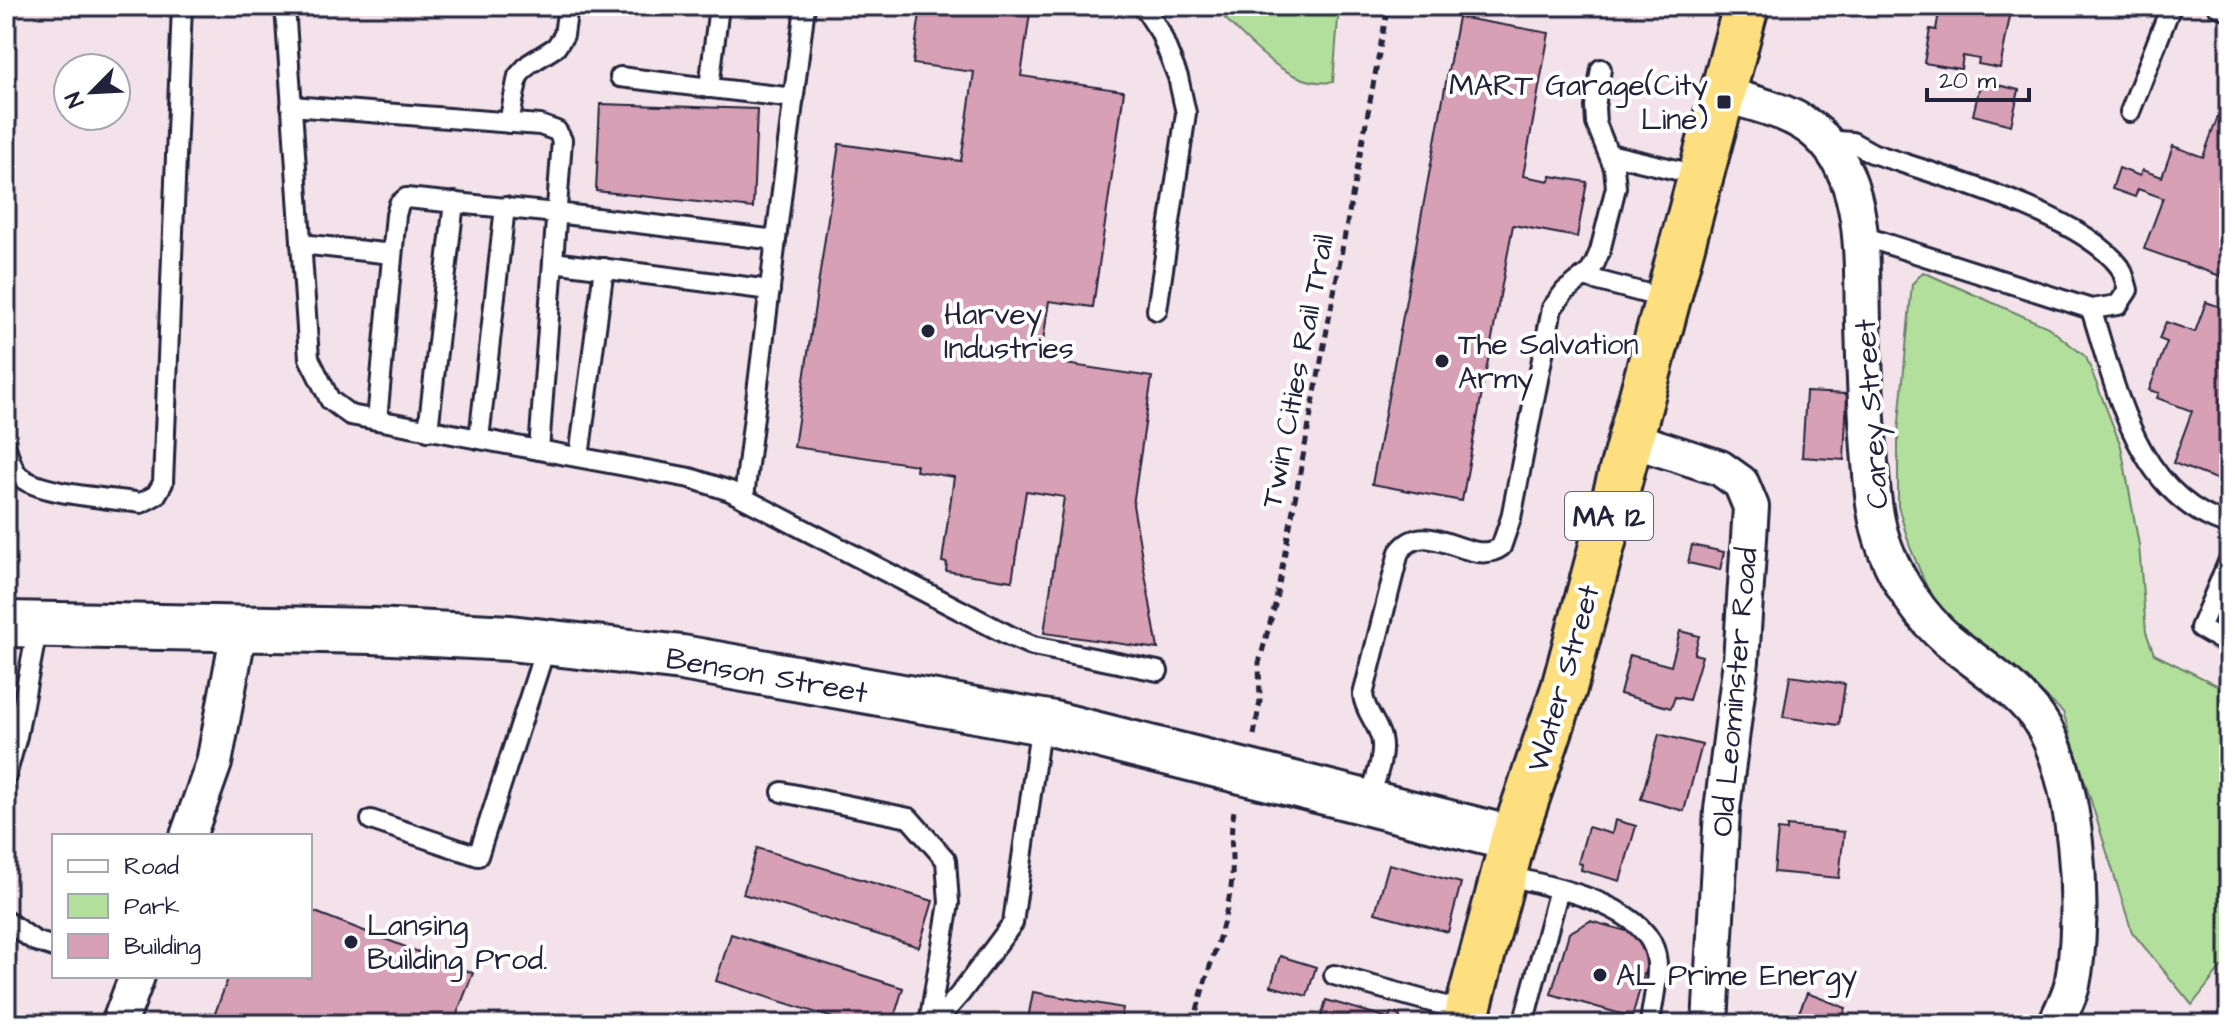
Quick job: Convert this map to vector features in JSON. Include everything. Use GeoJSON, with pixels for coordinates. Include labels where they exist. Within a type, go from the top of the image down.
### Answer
{"type":"FeatureCollection","features":[{"type":"Feature","properties":{"kind":"highway","name":"Water Street"},"geometry":{"type":"LineString","coordinates":[[1466,1018],[1508,857],[1564,688],[1702,176],[1744,6]]}},
{"type":"Feature","properties":{"kind":"main road","name":"Benson Street"},"geometry":{"type":"LineString","coordinates":[[22,624],[373,631],[510,638],[682,658],[1041,722],[1368,803],[1508,857]]}},
{"type":"Feature","properties":{"kind":"street","name":"Carey Street"},"geometry":{"type":"LineString","coordinates":[[1723,94],[1783,114],[1817,132],[1836,155],[1848,181],[1859,235],[1873,500],[1885,550],[1910,597],[1945,638],[1997,677],[2036,715],[2054,749],[2070,804],[2079,903],[2078,946],[2071,988],[2056,1024]]}},
{"type":"Feature","properties":{"kind":"street","name":"Old Leominster Road"},"geometry":{"type":"LineString","coordinates":[[1630,439],[1720,468],[1741,483],[1751,507],[1741,661],[1722,810],[1710,1024]]}},
{"type":"Feature","properties":{"kind":"street"},"geometry":{"type":"LineString","coordinates":[[189,834],[214,763],[239,630]]}},
{"type":"Feature","properties":{"kind":"street"},"geometry":{"type":"LineString","coordinates":[[119,1024],[136,978]]}},
{"type":"Feature","properties":{"kind":"lane"},"geometry":{"type":"LineString","coordinates":[[6,447],[9,460],[19,475],[41,488],[141,503],[156,495],[163,483],[182,6]]}},
{"type":"Feature","properties":{"kind":"lane"},"geometry":{"type":"LineString","coordinates":[[285,6],[309,358],[330,400],[350,415],[690,478],[744,497],[1033,646],[1158,671]]}},
{"type":"Feature","properties":{"kind":"lane"},"geometry":{"type":"LineString","coordinates":[[509,123],[518,76],[529,64],[556,47],[564,35],[568,6]]}},
{"type":"Feature","properties":{"kind":"lane"},"geometry":{"type":"LineString","coordinates":[[709,88],[719,6]]}},
{"type":"Feature","properties":{"kind":"lane"},"geometry":{"type":"LineString","coordinates":[[744,497],[805,6]]}},
{"type":"Feature","properties":{"kind":"lane"},"geometry":{"type":"LineString","coordinates":[[1143,6],[1160,32],[1178,77],[1186,113],[1157,310]]}},
{"type":"Feature","properties":{"kind":"lane"},"geometry":{"type":"LineString","coordinates":[[2130,112],[2171,6]]}},
{"type":"Feature","properties":{"kind":"lane"},"geometry":{"type":"LineString","coordinates":[[2217,6],[2229,10]]}},
{"type":"Feature","properties":{"kind":"lane"},"geometry":{"type":"LineString","coordinates":[[1368,803],[1382,746],[1376,725],[1364,706],[1363,695],[1399,552],[1410,540],[1423,536],[1485,554],[1501,547],[1511,518],[1552,308],[1565,291],[1590,272],[1600,251],[1616,187],[1614,168],[1596,123],[1595,107],[1601,69]]}},
{"type":"Feature","properties":{"kind":"lane"},"geometry":{"type":"LineString","coordinates":[[620,77],[794,98]]}},
{"type":"Feature","properties":{"kind":"lane"},"geometry":{"type":"LineString","coordinates":[[291,106],[509,123],[548,127],[557,131],[562,140],[539,450]]}},
{"type":"Feature","properties":{"kind":"lane"},"geometry":{"type":"LineString","coordinates":[[1823,140],[1852,142],[1872,153],[2064,222],[2104,251],[2122,269],[2128,290],[2118,305],[2091,309],[1859,235]]}},
{"type":"Feature","properties":{"kind":"lane"},"geometry":{"type":"LineString","coordinates":[[1609,154],[1702,176]]}},
{"type":"Feature","properties":{"kind":"lane"},"geometry":{"type":"LineString","coordinates":[[377,420],[392,254],[399,204],[406,198],[776,240]]}},
{"type":"Feature","properties":{"kind":"lane"},"geometry":{"type":"LineString","coordinates":[[428,431],[454,202]]}},
{"type":"Feature","properties":{"kind":"lane"},"geometry":{"type":"LineString","coordinates":[[479,439],[505,207]]}},
{"type":"Feature","properties":{"kind":"lane"},"geometry":{"type":"LineString","coordinates":[[301,244],[392,254]]}},
{"type":"Feature","properties":{"kind":"lane"},"geometry":{"type":"LineString","coordinates":[[553,262],[770,290]]}},
{"type":"Feature","properties":{"kind":"lane"},"geometry":{"type":"LineString","coordinates":[[579,457],[604,268]]}},
{"type":"Feature","properties":{"kind":"lane"},"geometry":{"type":"LineString","coordinates":[[1584,277],[1667,299]]}},
{"type":"Feature","properties":{"kind":"lane"},"geometry":{"type":"LineString","coordinates":[[2091,309],[2123,411],[2146,460],[2164,485],[2212,520],[2229,525]]}},
{"type":"Feature","properties":{"kind":"lane"},"geometry":{"type":"LineString","coordinates":[[2229,560],[2200,628],[2229,645]]}},
{"type":"Feature","properties":{"kind":"lane"},"geometry":{"type":"LineString","coordinates":[[6,776],[17,736],[22,624]]}},
{"type":"Feature","properties":{"kind":"lane"},"geometry":{"type":"LineString","coordinates":[[371,820],[478,856],[547,643]]}},
{"type":"Feature","properties":{"kind":"lane"},"geometry":{"type":"LineString","coordinates":[[931,1024],[960,994],[1013,923],[1041,722]]}},
{"type":"Feature","properties":{"kind":"lane"},"geometry":{"type":"LineString","coordinates":[[782,792],[909,818],[946,860],[949,903],[931,1024]]}},
{"type":"Feature","properties":{"kind":"lane"},"geometry":{"type":"LineString","coordinates":[[1508,857],[1559,889],[1573,892],[1630,918],[1647,932],[1657,963],[1650,1024]]}},
{"type":"Feature","properties":{"kind":"lane"},"geometry":{"type":"LineString","coordinates":[[1523,1024],[1559,889]]}},
{"type":"Feature","properties":{"kind":"lane"},"geometry":{"type":"LineString","coordinates":[[6,921],[35,941],[52,946]]}},
{"type":"Feature","properties":{"kind":"lane"},"geometry":{"type":"LineString","coordinates":[[1334,975],[1466,1018]]}},
{"type":"Feature","properties":{"kind":"path","name":"Twin Cities Rail Trail"},"geometry":{"type":"LineString","coordinates":[[1252,743],[1260,701],[1259,663],[1278,589],[1388,6]]}},
{"type":"Feature","properties":{"kind":"path"},"geometry":{"type":"LineString","coordinates":[[1194,1024],[1231,891],[1230,853],[1235,808]]}},
{"type":"Feature","properties":{"kind":"green space"},"geometry":{"type":"Polygon","coordinates":[[[1213,6],[1339,6],[1333,82],[1315,82],[1282,69],[1252,45],[1213,6]]]}},
{"type":"Feature","properties":{"kind":"green space"},"geometry":{"type":"Polygon","coordinates":[[[1923,272],[2048,327],[2086,357],[2121,446],[2139,545],[2146,632],[2154,654],[2229,691],[2229,963],[2220,969],[2192,1005],[2132,932],[2063,712],[2030,682],[1969,640],[1933,602],[1910,547],[1898,506],[1898,433],[1912,284],[1923,272]]]}},
{"type":"Feature","properties":{"kind":"building","name":"Harvey Industries"},"geometry":{"type":"Polygon","coordinates":[[[921,6],[1031,6],[1021,76],[1124,91],[1093,307],[1049,301],[1041,355],[1066,359],[1065,364],[1152,377],[1133,505],[1158,649],[1044,633],[1064,497],[1026,491],[1012,581],[946,571],[947,563],[942,562],[954,477],[916,471],[917,465],[794,447],[839,144],[961,161],[974,72],[913,64],[921,6]]]}},
{"type":"Feature","properties":{"kind":"building"},"geometry":{"type":"Polygon","coordinates":[[[1940,6],[1965,9],[1965,6],[2012,6],[2000,68],[1978,64],[1979,59],[1963,56],[1961,69],[1924,63],[1930,29],[1936,30],[1940,6]]]}},
{"type":"Feature","properties":{"kind":"building","name":"The Salvation Army"},"geometry":{"type":"Polygon","coordinates":[[[1458,17],[1549,33],[1523,176],[1550,181],[1551,176],[1587,182],[1577,237],[1513,225],[1462,501],[1372,484],[1458,17]]]}},
{"type":"Feature","properties":{"kind":"building"},"geometry":{"type":"Polygon","coordinates":[[[1981,81],[2019,90],[2011,125],[1973,115],[1981,81]]]}},
{"type":"Feature","properties":{"kind":"building"},"geometry":{"type":"Polygon","coordinates":[[[2229,86],[2229,279],[2144,249],[2163,198],[2138,189],[2135,197],[2112,189],[2119,168],[2140,176],[2142,170],[2162,177],[2173,146],[2203,157],[2229,86]]]}},
{"type":"Feature","properties":{"kind":"building"},"geometry":{"type":"Polygon","coordinates":[[[600,104],[757,109],[753,208],[596,191],[600,104]]]}},
{"type":"Feature","properties":{"kind":"building"},"geometry":{"type":"Polygon","coordinates":[[[2206,302],[2229,310],[2229,484],[2173,463],[2192,411],[2157,398],[2159,393],[2149,390],[2167,342],[2159,339],[2166,322],[2195,332],[2206,302]]]}},
{"type":"Feature","properties":{"kind":"building"},"geometry":{"type":"Polygon","coordinates":[[[1806,392],[1847,394],[1844,460],[1802,457],[1806,392]]]}},
{"type":"Feature","properties":{"kind":"building"},"geometry":{"type":"Polygon","coordinates":[[[1692,545],[1724,552],[1720,570],[1688,563],[1692,545]]]}},
{"type":"Feature","properties":{"kind":"building"},"geometry":{"type":"Polygon","coordinates":[[[1680,631],[1699,636],[1694,654],[1702,656],[1689,700],[1675,697],[1671,708],[1620,694],[1630,655],[1671,666],[1680,631]]]}},
{"type":"Feature","properties":{"kind":"building"},"geometry":{"type":"Polygon","coordinates":[[[1790,676],[1845,684],[1839,725],[1783,717],[1790,676]]]}},
{"type":"Feature","properties":{"kind":"building"},"geometry":{"type":"Polygon","coordinates":[[[1659,734],[1702,745],[1684,811],[1641,799],[1659,734]]]}},
{"type":"Feature","properties":{"kind":"building"},"geometry":{"type":"Polygon","coordinates":[[[1615,820],[1636,826],[1620,881],[1581,870],[1582,864],[1578,863],[1588,827],[1612,834],[1615,820]]]}},
{"type":"Feature","properties":{"kind":"building"},"geometry":{"type":"Polygon","coordinates":[[[1787,826],[1844,832],[1839,878],[1774,872],[1778,830],[1787,831],[1787,826]]]}},
{"type":"Feature","properties":{"kind":"building"},"geometry":{"type":"Polygon","coordinates":[[[757,848],[933,901],[919,947],[743,894],[757,848]]]}},
{"type":"Feature","properties":{"kind":"building"},"geometry":{"type":"Polygon","coordinates":[[[1389,864],[1461,883],[1448,932],[1375,913],[1389,864]]]}},
{"type":"Feature","properties":{"kind":"building","name":"Lansing Building Prod."},"geometry":{"type":"Polygon","coordinates":[[[312,911],[473,973],[453,1024],[211,1024],[228,978],[312,978],[312,911]]]}},
{"type":"Feature","properties":{"kind":"building","name":"AL Prime Energy"},"geometry":{"type":"Polygon","coordinates":[[[1590,921],[1634,933],[1649,957],[1632,1017],[1551,994],[1569,933],[1590,921]]]}},
{"type":"Feature","properties":{"kind":"building"},"geometry":{"type":"Polygon","coordinates":[[[731,934],[903,988],[892,1024],[852,1024],[716,981],[731,934]]]}},
{"type":"Feature","properties":{"kind":"building"},"geometry":{"type":"Polygon","coordinates":[[[1280,956],[1316,967],[1307,996],[1271,986],[1280,956]]]}},
{"type":"Feature","properties":{"kind":"building"},"geometry":{"type":"Polygon","coordinates":[[[1033,992],[1123,1008],[1120,1024],[1027,1024],[1033,992]]]}},
{"type":"Feature","properties":{"kind":"building"},"geometry":{"type":"Polygon","coordinates":[[[1807,993],[1846,1008],[1842,1018],[1857,1024],[1794,1024],[1807,993]]]}},
{"type":"Feature","properties":{"kind":"building"},"geometry":{"type":"Polygon","coordinates":[[[1326,1000],[1389,1018],[1391,1013],[1400,1016],[1399,1022],[1405,1024],[1319,1024],[1326,1000]]]}},
{"type":"Feature","properties":{"kind":"place","name":"MART Garage(City Line)"},"geometry":{"type":"Point","coordinates":[1724,102]}},
{"type":"Feature","properties":{"kind":"place","name":"Harvey Industries"},"geometry":{"type":"Point","coordinates":[928,331]}},
{"type":"Feature","properties":{"kind":"place","name":"The Salvation Army"},"geometry":{"type":"Point","coordinates":[1442,361]}},
{"type":"Feature","properties":{"kind":"place","name":"Lansing Building Prod."},"geometry":{"type":"Point","coordinates":[351,942]}},
{"type":"Feature","properties":{"kind":"place","name":"AL Prime Energy"},"geometry":{"type":"Point","coordinates":[1600,975]}}]}
